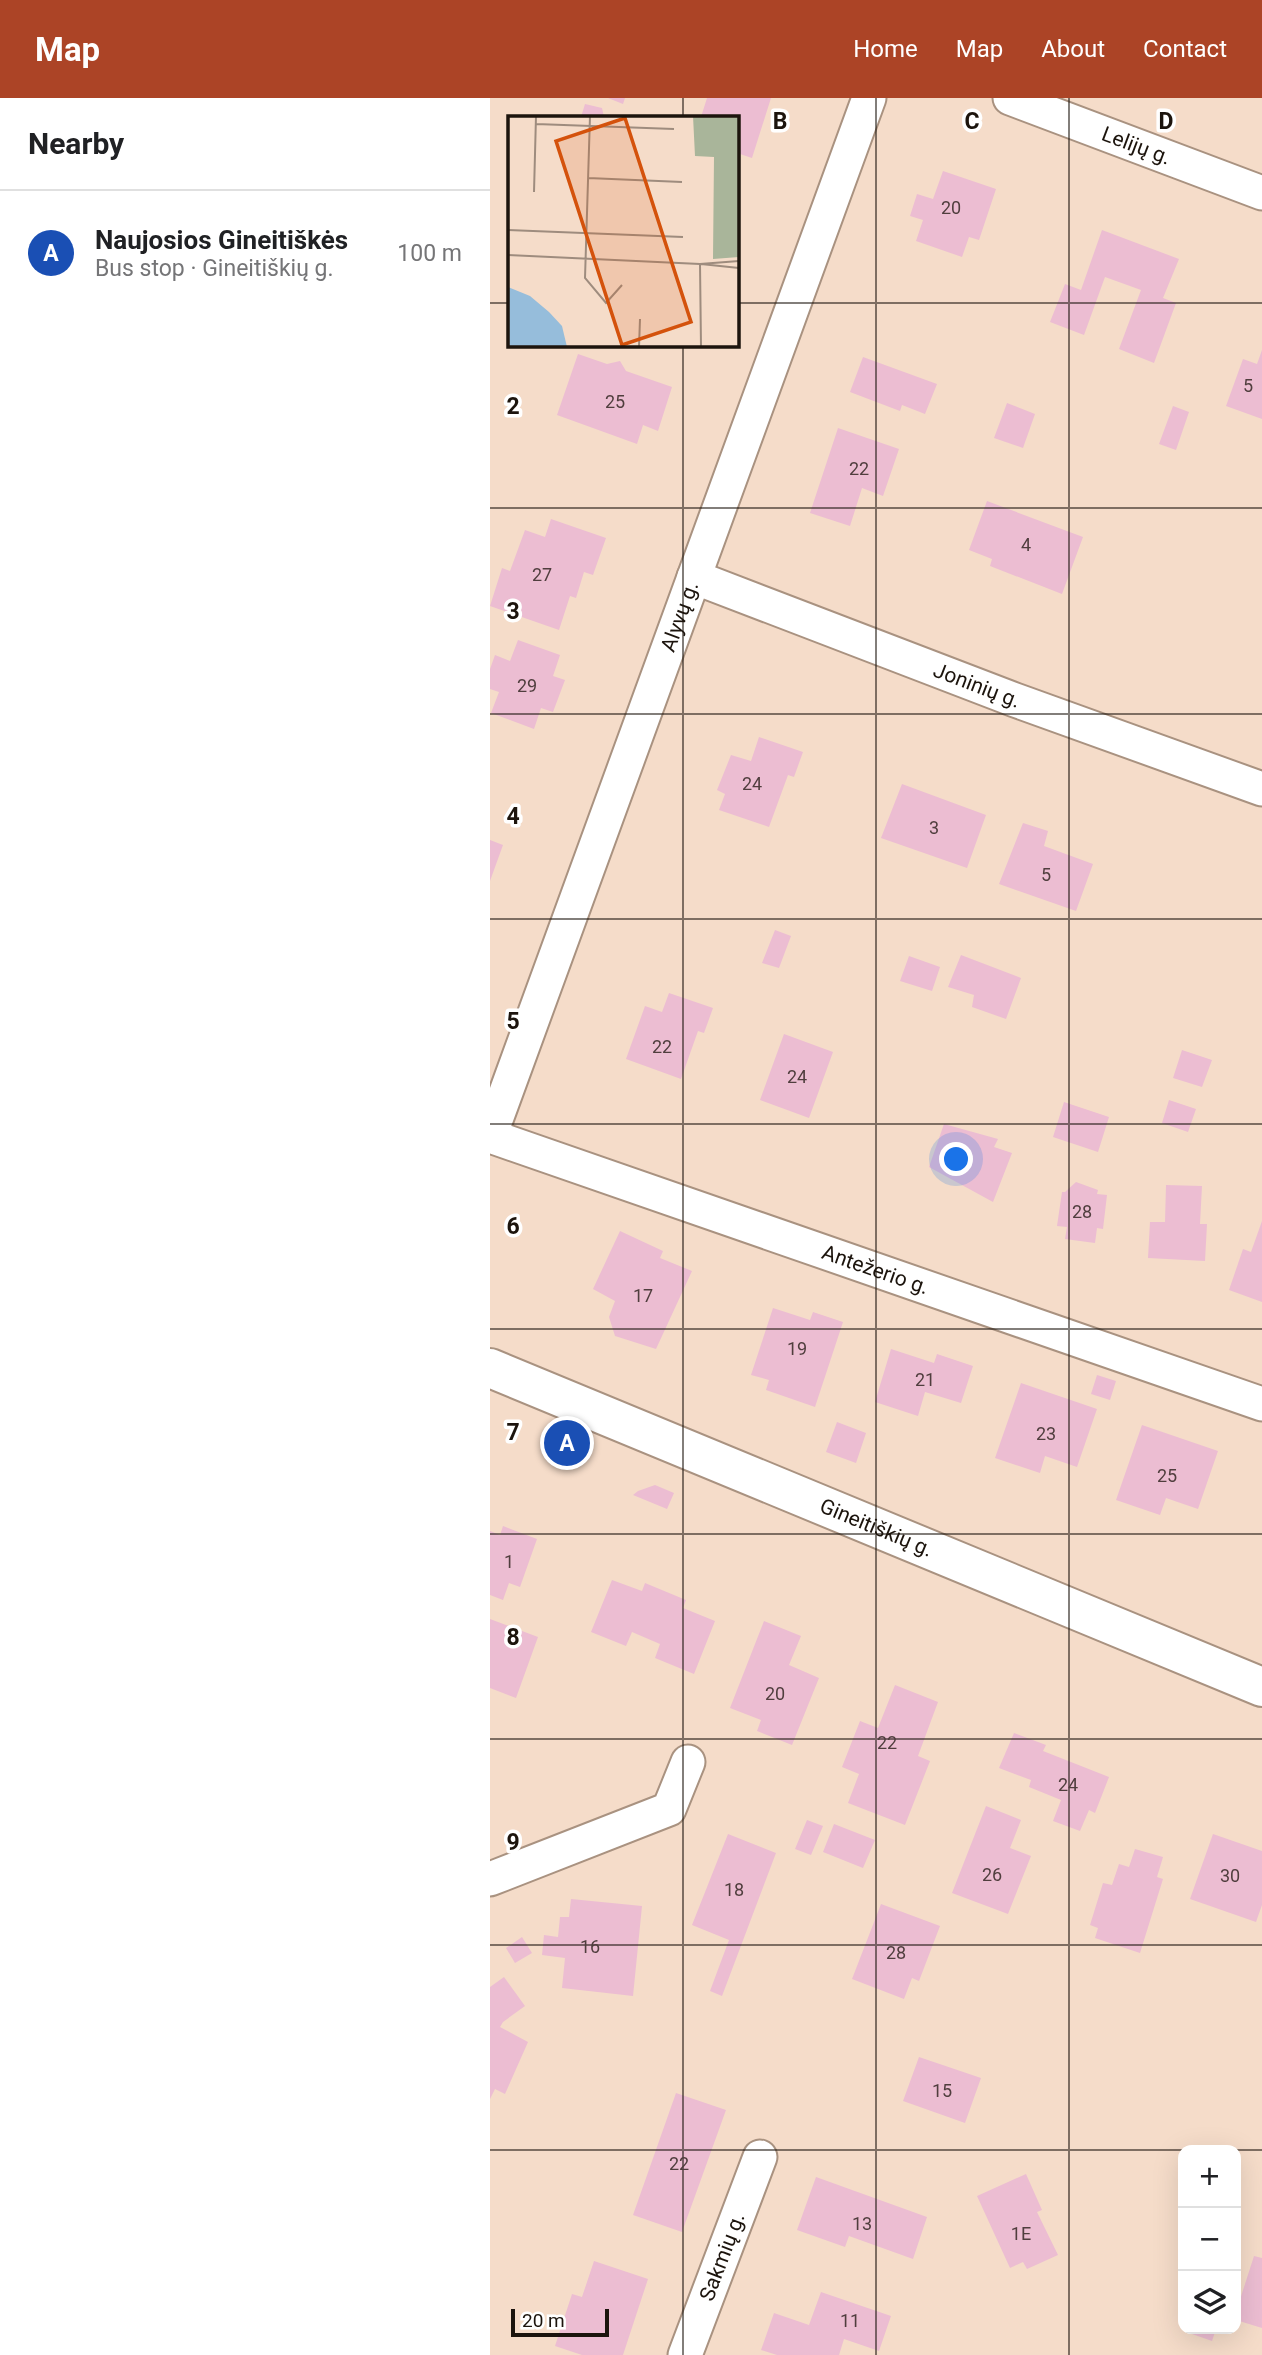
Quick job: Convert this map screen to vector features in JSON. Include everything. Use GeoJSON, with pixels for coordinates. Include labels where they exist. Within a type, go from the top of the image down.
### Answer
{"type":"FeatureCollection","features":[{"type":"Feature","properties":{"kind":"street","name":"Alyvų g."},"geometry":{"type":"LineString","coordinates":[[490,1136],[869,98]]}},
{"type":"Feature","properties":{"kind":"street","name":"Lelijų g."},"geometry":{"type":"LineString","coordinates":[[1010,98],[1262,193]]}},
{"type":"Feature","properties":{"kind":"street","name":"Joninių g."},"geometry":{"type":"LineString","coordinates":[[694,578],[1015,700],[1262,789]]}},
{"type":"Feature","properties":{"kind":"street","name":"Antežerio g."},"geometry":{"type":"LineString","coordinates":[[490,1136],[1262,1404]]}},
{"type":"Feature","properties":{"kind":"street","name":"Gineitiškių g."},"geometry":{"type":"LineString","coordinates":[[490,1368],[1262,1687]]}},
{"type":"Feature","properties":{"kind":"street"},"geometry":{"type":"LineString","coordinates":[[490,1880],[669,1809],[688,1762]]}},
{"type":"Feature","properties":{"kind":"street","name":"Sakmių g."},"geometry":{"type":"LineString","coordinates":[[685,2355],[760,2157]]}},
{"type":"Feature","properties":{"kind":"building"},"geometry":{"type":"Polygon","coordinates":[[[608,98],[625,98],[623,104],[608,98]]]}},
{"type":"Feature","properties":{"kind":"building"},"geometry":{"type":"Polygon","coordinates":[[[707,98],[771,98],[752,158],[738,153],[738,116],[701,116],[707,98]]]}},
{"type":"Feature","properties":{"kind":"building"},"geometry":{"type":"Polygon","coordinates":[[[585,104],[602,108],[604,116],[581,116],[585,104]]]}},
{"type":"Feature","properties":{"kind":"building"},"geometry":{"type":"Polygon","coordinates":[[[943,171],[996,189],[979,240],[969,237],[962,257],[916,241],[923,220],[910,216],[917,194],[933,199],[943,171]]]}},
{"type":"Feature","properties":{"kind":"building"},"geometry":{"type":"Polygon","coordinates":[[[1102,230],[1179,259],[1163,298],[1176,303],[1154,363],[1119,349],[1141,290],[1105,277],[1084,335],[1050,322],[1065,284],[1081,290],[1102,230]]]}},
{"type":"Feature","properties":{"kind":"building"},"geometry":{"type":"Polygon","coordinates":[[[1262,350],[1262,419],[1226,406],[1243,359],[1257,364],[1262,350]]]}},
{"type":"Feature","properties":{"kind":"building"},"geometry":{"type":"Polygon","coordinates":[[[578,354],[607,364],[620,361],[626,371],[672,387],[658,431],[643,425],[637,444],[557,415],[578,354]]]}},
{"type":"Feature","properties":{"kind":"building"},"geometry":{"type":"Polygon","coordinates":[[[863,357],[937,384],[925,414],[902,405],[900,411],[850,392],[863,357]]]}},
{"type":"Feature","properties":{"kind":"building"},"geometry":{"type":"Polygon","coordinates":[[[1007,403],[1035,414],[1023,448],[994,438],[1007,403]]]}},
{"type":"Feature","properties":{"kind":"building"},"geometry":{"type":"Polygon","coordinates":[[[1173,406],[1189,412],[1176,450],[1159,444],[1173,406]]]}},
{"type":"Feature","properties":{"kind":"building"},"geometry":{"type":"Polygon","coordinates":[[[838,428],[899,449],[883,496],[862,488],[850,526],[810,513],[838,428]]]}},
{"type":"Feature","properties":{"kind":"building"},"geometry":{"type":"Polygon","coordinates":[[[987,501],[1083,537],[1062,594],[990,566],[992,559],[969,550],[987,501]]]}},
{"type":"Feature","properties":{"kind":"building"},"geometry":{"type":"Polygon","coordinates":[[[551,519],[606,538],[593,575],[584,572],[576,598],[570,596],[559,630],[490,606],[502,568],[510,571],[525,530],[545,537],[551,519]]]}},
{"type":"Feature","properties":{"kind":"building"},"geometry":{"type":"Polygon","coordinates":[[[518,640],[560,655],[553,676],[565,680],[553,712],[541,708],[534,729],[491,713],[499,692],[490,689],[490,669],[495,655],[510,661],[518,640]]]}},
{"type":"Feature","properties":{"kind":"building"},"geometry":{"type":"Polygon","coordinates":[[[759,737],[803,752],[794,777],[788,775],[769,827],[719,810],[725,794],[717,790],[731,755],[751,761],[759,737]]]}},
{"type":"Feature","properties":{"kind":"building"},"geometry":{"type":"Polygon","coordinates":[[[902,784],[986,815],[967,868],[881,838],[902,784]]]}},
{"type":"Feature","properties":{"kind":"building"},"geometry":{"type":"Polygon","coordinates":[[[1023,823],[1048,831],[1044,846],[1093,864],[1076,911],[999,884],[1023,823]]]}},
{"type":"Feature","properties":{"kind":"building"},"geometry":{"type":"Polygon","coordinates":[[[490,840],[503,845],[490,881],[490,840]]]}},
{"type":"Feature","properties":{"kind":"building"},"geometry":{"type":"Polygon","coordinates":[[[775,930],[791,936],[779,968],[762,963],[775,930]]]}},
{"type":"Feature","properties":{"kind":"building"},"geometry":{"type":"Polygon","coordinates":[[[961,955],[1021,978],[1006,1019],[972,1007],[974,995],[948,987],[961,955]]]}},
{"type":"Feature","properties":{"kind":"building"},"geometry":{"type":"Polygon","coordinates":[[[909,956],[940,967],[932,991],[900,981],[909,956]]]}},
{"type":"Feature","properties":{"kind":"building"},"geometry":{"type":"Polygon","coordinates":[[[669,993],[713,1008],[704,1033],[698,1031],[681,1079],[626,1059],[645,1006],[662,1012],[669,993]]]}},
{"type":"Feature","properties":{"kind":"building"},"geometry":{"type":"Polygon","coordinates":[[[784,1034],[833,1052],[809,1118],[760,1100],[784,1034]]]}},
{"type":"Feature","properties":{"kind":"building"},"geometry":{"type":"Polygon","coordinates":[[[1182,1050],[1212,1060],[1202,1087],[1173,1078],[1182,1050]]]}},
{"type":"Feature","properties":{"kind":"building"},"geometry":{"type":"Polygon","coordinates":[[[1169,1100],[1196,1109],[1188,1132],[1162,1123],[1169,1100]]]}},
{"type":"Feature","properties":{"kind":"building"},"geometry":{"type":"Polygon","coordinates":[[[1064,1102],[1109,1117],[1098,1152],[1053,1137],[1064,1102]]]}},
{"type":"Feature","properties":{"kind":"building"},"geometry":{"type":"Polygon","coordinates":[[[944,1124],[998,1139],[994,1147],[1012,1153],[993,1202],[929,1167],[944,1124]]]}},
{"type":"Feature","properties":{"kind":"building"},"geometry":{"type":"Polygon","coordinates":[[[1076,1182],[1098,1190],[1097,1194],[1107,1195],[1103,1229],[1097,1228],[1095,1243],[1065,1239],[1067,1227],[1057,1226],[1062,1192],[1076,1182]]]}},
{"type":"Feature","properties":{"kind":"building"},"geometry":{"type":"Polygon","coordinates":[[[1166,1185],[1202,1186],[1200,1224],[1207,1224],[1205,1261],[1148,1258],[1150,1222],[1165,1222],[1166,1185]]]}},
{"type":"Feature","properties":{"kind":"building"},"geometry":{"type":"Polygon","coordinates":[[[1262,1221],[1262,1302],[1229,1290],[1243,1249],[1251,1252],[1262,1221]]]}},
{"type":"Feature","properties":{"kind":"building"},"geometry":{"type":"Polygon","coordinates":[[[620,1231],[663,1251],[660,1258],[692,1271],[656,1349],[615,1336],[609,1317],[615,1301],[593,1289],[620,1231]]]}},
{"type":"Feature","properties":{"kind":"building"},"geometry":{"type":"Polygon","coordinates":[[[773,1308],[810,1320],[813,1312],[843,1322],[815,1407],[766,1390],[769,1380],[751,1375],[773,1308]]]}},
{"type":"Feature","properties":{"kind":"building"},"geometry":{"type":"Polygon","coordinates":[[[891,1349],[934,1363],[937,1354],[973,1366],[961,1403],[925,1392],[918,1416],[875,1402],[891,1349]]]}},
{"type":"Feature","properties":{"kind":"building"},"geometry":{"type":"Polygon","coordinates":[[[1097,1375],[1116,1381],[1110,1400],[1091,1394],[1097,1375]]]}},
{"type":"Feature","properties":{"kind":"building"},"geometry":{"type":"Polygon","coordinates":[[[1021,1383],[1097,1409],[1077,1467],[1045,1456],[1040,1473],[995,1458],[1021,1383]]]}},
{"type":"Feature","properties":{"kind":"building"},"geometry":{"type":"Polygon","coordinates":[[[837,1422],[866,1433],[856,1463],[826,1452],[837,1422]]]}},
{"type":"Feature","properties":{"kind":"building"},"geometry":{"type":"Polygon","coordinates":[[[1142,1425],[1218,1451],[1198,1509],[1166,1498],[1160,1515],[1116,1500],[1142,1425]]]}},
{"type":"Feature","properties":{"kind":"building"},"geometry":{"type":"Polygon","coordinates":[[[566,1439],[584,1446],[580,1453],[563,1446],[566,1439]]]}},
{"type":"Feature","properties":{"kind":"building"},"geometry":{"type":"Polygon","coordinates":[[[655,1485],[674,1493],[667,1509],[633,1495],[655,1485]]]}},
{"type":"Feature","properties":{"kind":"building"},"geometry":{"type":"Polygon","coordinates":[[[503,1526],[537,1539],[520,1587],[509,1583],[503,1600],[490,1595],[490,1531],[500,1535],[503,1526]]]}},
{"type":"Feature","properties":{"kind":"building"},"geometry":{"type":"Polygon","coordinates":[[[612,1580],[642,1591],[645,1583],[686,1600],[683,1608],[715,1621],[694,1674],[655,1658],[660,1644],[632,1632],[626,1646],[591,1632],[612,1580]]]}},
{"type":"Feature","properties":{"kind":"building"},"geometry":{"type":"Polygon","coordinates":[[[490,1619],[538,1637],[516,1698],[490,1688],[490,1619]]]}},
{"type":"Feature","properties":{"kind":"building"},"geometry":{"type":"Polygon","coordinates":[[[764,1621],[801,1636],[789,1665],[819,1678],[792,1745],[757,1731],[761,1720],[730,1708],[764,1621]]]}},
{"type":"Feature","properties":{"kind":"building"},"geometry":{"type":"Polygon","coordinates":[[[895,1685],[938,1702],[918,1756],[930,1761],[905,1825],[848,1803],[859,1774],[842,1767],[860,1721],[878,1728],[895,1685]]]}},
{"type":"Feature","properties":{"kind":"building"},"geometry":{"type":"Polygon","coordinates":[[[1014,1733],[1046,1745],[1043,1751],[1109,1777],[1095,1813],[1089,1810],[1080,1831],[1053,1821],[1061,1800],[1029,1787],[1031,1780],[999,1768],[1014,1733]]]}},
{"type":"Feature","properties":{"kind":"building"},"geometry":{"type":"Polygon","coordinates":[[[986,1806],[1021,1820],[1010,1848],[1031,1856],[1008,1914],[952,1893],[986,1806]]]}},
{"type":"Feature","properties":{"kind":"building"},"geometry":{"type":"Polygon","coordinates":[[[807,1820],[823,1826],[811,1855],[795,1849],[807,1820]]]}},
{"type":"Feature","properties":{"kind":"building"},"geometry":{"type":"Polygon","coordinates":[[[834,1824],[875,1840],[863,1868],[823,1852],[834,1824]]]}},
{"type":"Feature","properties":{"kind":"building"},"geometry":{"type":"Polygon","coordinates":[[[728,1834],[776,1853],[722,1996],[710,1991],[729,1940],[692,1925],[728,1834]]]}},
{"type":"Feature","properties":{"kind":"building"},"geometry":{"type":"Polygon","coordinates":[[[1213,1834],[1262,1851],[1262,1905],[1256,1922],[1190,1899],[1213,1834]]]}},
{"type":"Feature","properties":{"kind":"building"},"geometry":{"type":"Polygon","coordinates":[[[1135,1849],[1163,1857],[1157,1877],[1163,1879],[1140,1953],[1095,1938],[1098,1928],[1090,1925],[1103,1883],[1112,1885],[1119,1864],[1129,1867],[1135,1849]]]}},
{"type":"Feature","properties":{"kind":"building"},"geometry":{"type":"Polygon","coordinates":[[[571,1899],[642,1906],[633,1996],[562,1988],[565,1958],[542,1955],[544,1935],[558,1937],[560,1917],[569,1917],[571,1899]]]}},
{"type":"Feature","properties":{"kind":"building"},"geometry":{"type":"Polygon","coordinates":[[[881,1904],[940,1926],[919,1981],[912,1978],[904,1999],[852,1979],[881,1904]]]}},
{"type":"Feature","properties":{"kind":"building"},"geometry":{"type":"Polygon","coordinates":[[[522,1937],[532,1953],[515,1963],[506,1948],[522,1937]]]}},
{"type":"Feature","properties":{"kind":"building"},"geometry":{"type":"Polygon","coordinates":[[[504,1977],[525,2006],[500,2027],[528,2042],[505,2094],[495,2089],[490,2099],[490,1987],[504,1977]]]}},
{"type":"Feature","properties":{"kind":"building"},"geometry":{"type":"Polygon","coordinates":[[[919,2057],[981,2078],[965,2123],[903,2101],[919,2057]]]}},
{"type":"Feature","properties":{"kind":"building"},"geometry":{"type":"Polygon","coordinates":[[[676,2093],[726,2110],[682,2232],[633,2215],[676,2093]]]}},
{"type":"Feature","properties":{"kind":"building"},"geometry":{"type":"Polygon","coordinates":[[[1026,2174],[1042,2210],[1037,2212],[1058,2255],[1027,2269],[1023,2262],[1010,2268],[977,2196],[1026,2174]]]}},
{"type":"Feature","properties":{"kind":"building"},"geometry":{"type":"Polygon","coordinates":[[[816,2177],[927,2217],[913,2259],[849,2236],[845,2247],[797,2230],[816,2177]]]}},
{"type":"Feature","properties":{"kind":"building"},"geometry":{"type":"Polygon","coordinates":[[[1254,2256],[1262,2258],[1262,2328],[1241,2322],[1241,2296],[1254,2256]]]}},
{"type":"Feature","properties":{"kind":"building"},"geometry":{"type":"Polygon","coordinates":[[[594,2261],[648,2279],[623,2355],[582,2355],[555,2346],[572,2294],[582,2297],[594,2261]]]}},
{"type":"Feature","properties":{"kind":"building"},"geometry":{"type":"Polygon","coordinates":[[[821,2292],[891,2316],[879,2351],[844,2339],[839,2355],[777,2355],[761,2350],[774,2313],[809,2325],[821,2292]]]}},
{"type":"Feature","properties":{"kind":"building"},"geometry":{"type":"Polygon","coordinates":[[[1192,2334],[1214,2334],[1212,2341],[1192,2334]]]}},
{"type":"Feature","properties":{"kind":"place","name":"Naujosios Gineitiškės"},"geometry":{"type":"Point","coordinates":[567,1443]}}]}
